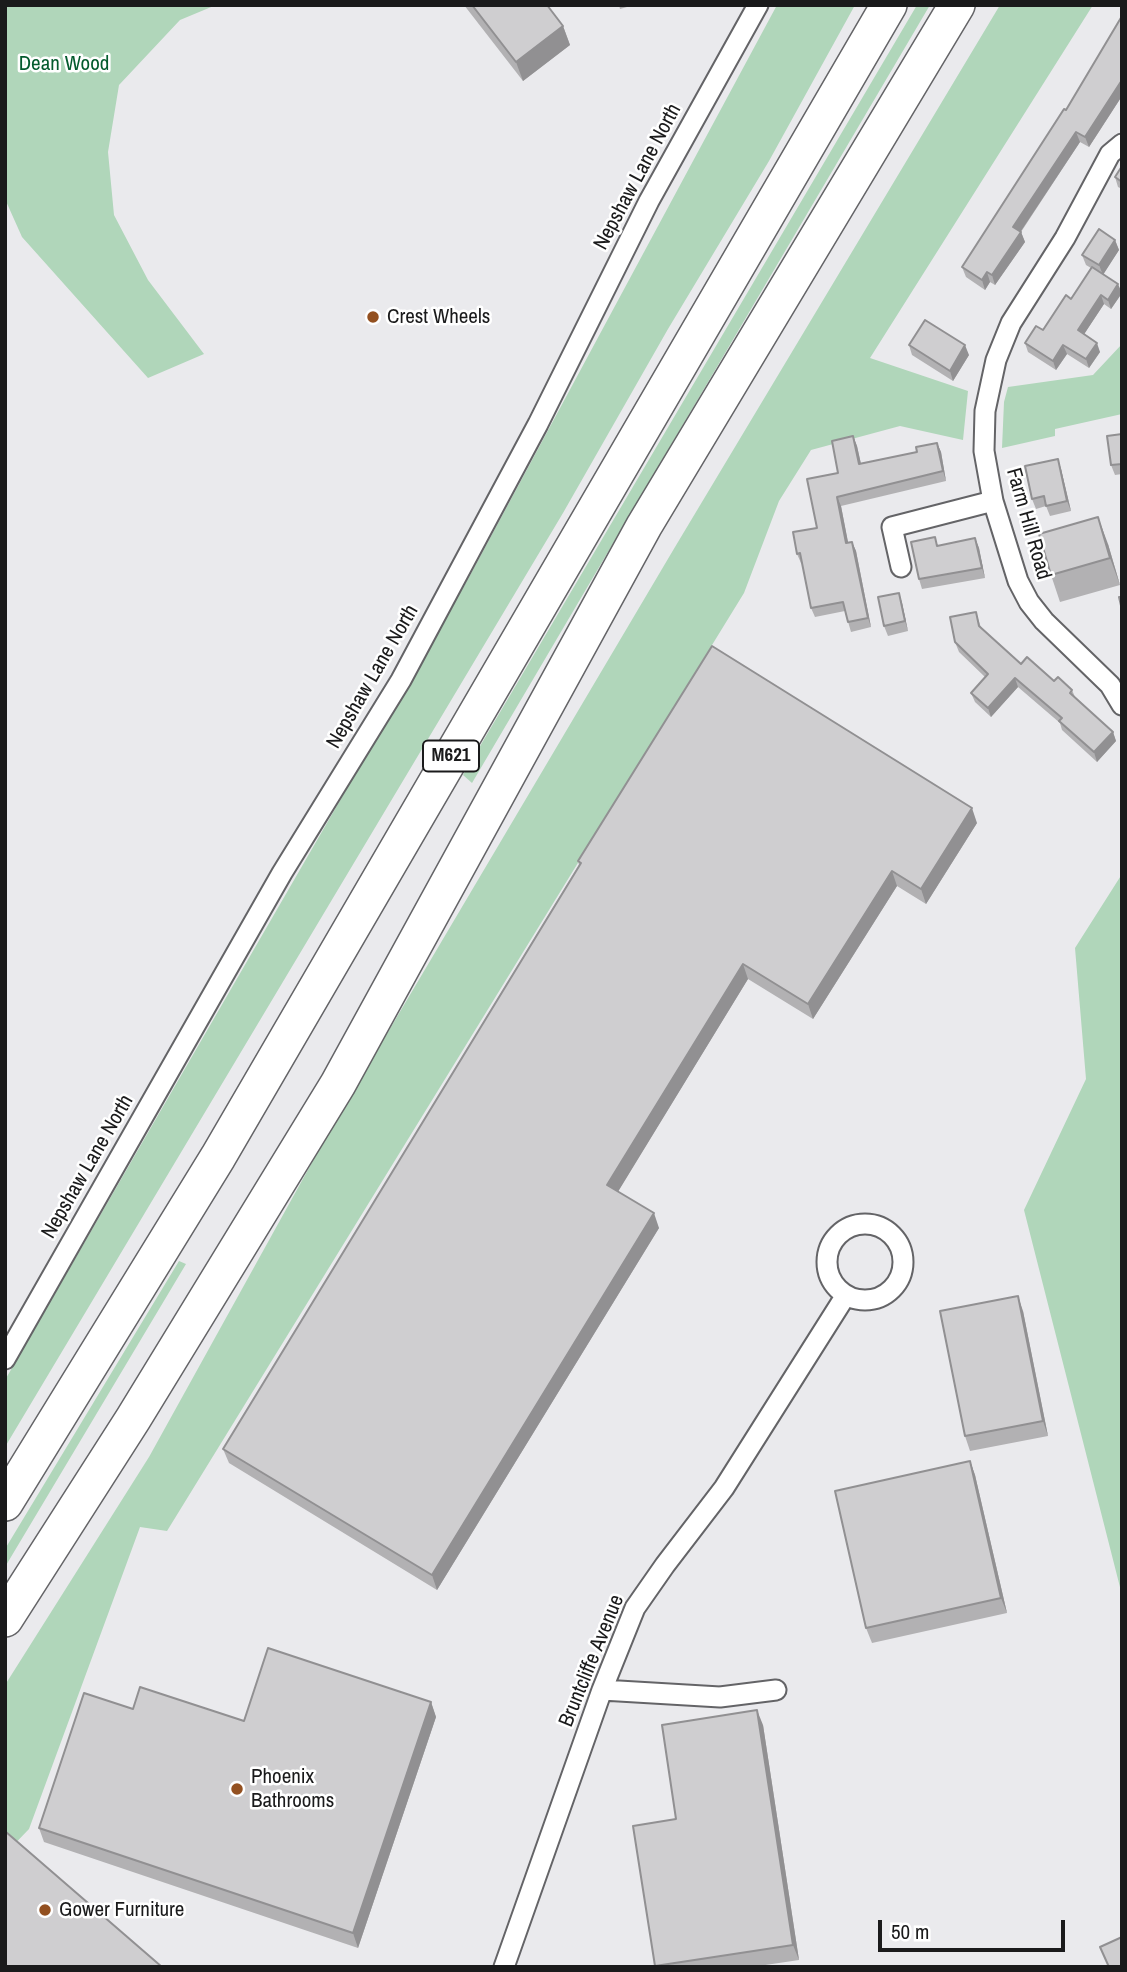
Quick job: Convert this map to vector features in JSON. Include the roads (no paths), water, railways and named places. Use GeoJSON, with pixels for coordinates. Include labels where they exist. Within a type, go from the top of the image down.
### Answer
{"type":"FeatureCollection","features":[{"type":"Feature","properties":{"kind":"highway","name":"M621"},"geometry":{"type":"LineString","coordinates":[[5,1503],[218,1157],[889,5]]}},
{"type":"Feature","properties":{"kind":"highway","name":"M621"},"geometry":{"type":"LineString","coordinates":[[5,1619],[133,1419],[338,1084],[644,526],[957,5]]}},
{"type":"Feature","properties":{"kind":"street","name":"Nepshaw Lane North"},"geometry":{"type":"LineString","coordinates":[[5,1359],[282,873],[401,680],[538,424],[649,201],[758,5]]}},
{"type":"Feature","properties":{"kind":"street","name":"Farm Hill Road"},"geometry":{"type":"LineString","coordinates":[[1122,144],[1110,154],[1065,238],[1011,323],[996,360],[985,411],[984,451],[993,501],[1018,581],[1028,602],[1110,685],[1122,705]]}},
{"type":"Feature","properties":{"kind":"street"},"geometry":{"type":"LineString","coordinates":[[901,567],[892,527],[993,501]]}},
{"type":"Feature","properties":{"kind":"street","name":"Bruntcliffe Avenue"},"geometry":{"type":"LineString","coordinates":[[503,1967],[602,1690],[635,1608],[724,1488],[846,1295]]}},
{"type":"Feature","properties":{"kind":"street"},"geometry":{"type":"LineString","coordinates":[[602,1690],[720,1697],[776,1690]]}},
{"type":"Feature","properties":{"kind":"place","name":"Crest Wheels"},"geometry":{"type":"Point","coordinates":[373,317]}},
{"type":"Feature","properties":{"kind":"place","name":"Phoenix Bathrooms"},"geometry":{"type":"Point","coordinates":[237,1789]}},
{"type":"Feature","properties":{"kind":"place","name":"Gower Furniture"},"geometry":{"type":"Point","coordinates":[45,1910]}},
{"type":"Feature","properties":{"kind":"park label","name":"Dean Wood"},"geometry":{"type":"Point","coordinates":[64,64]}}]}
